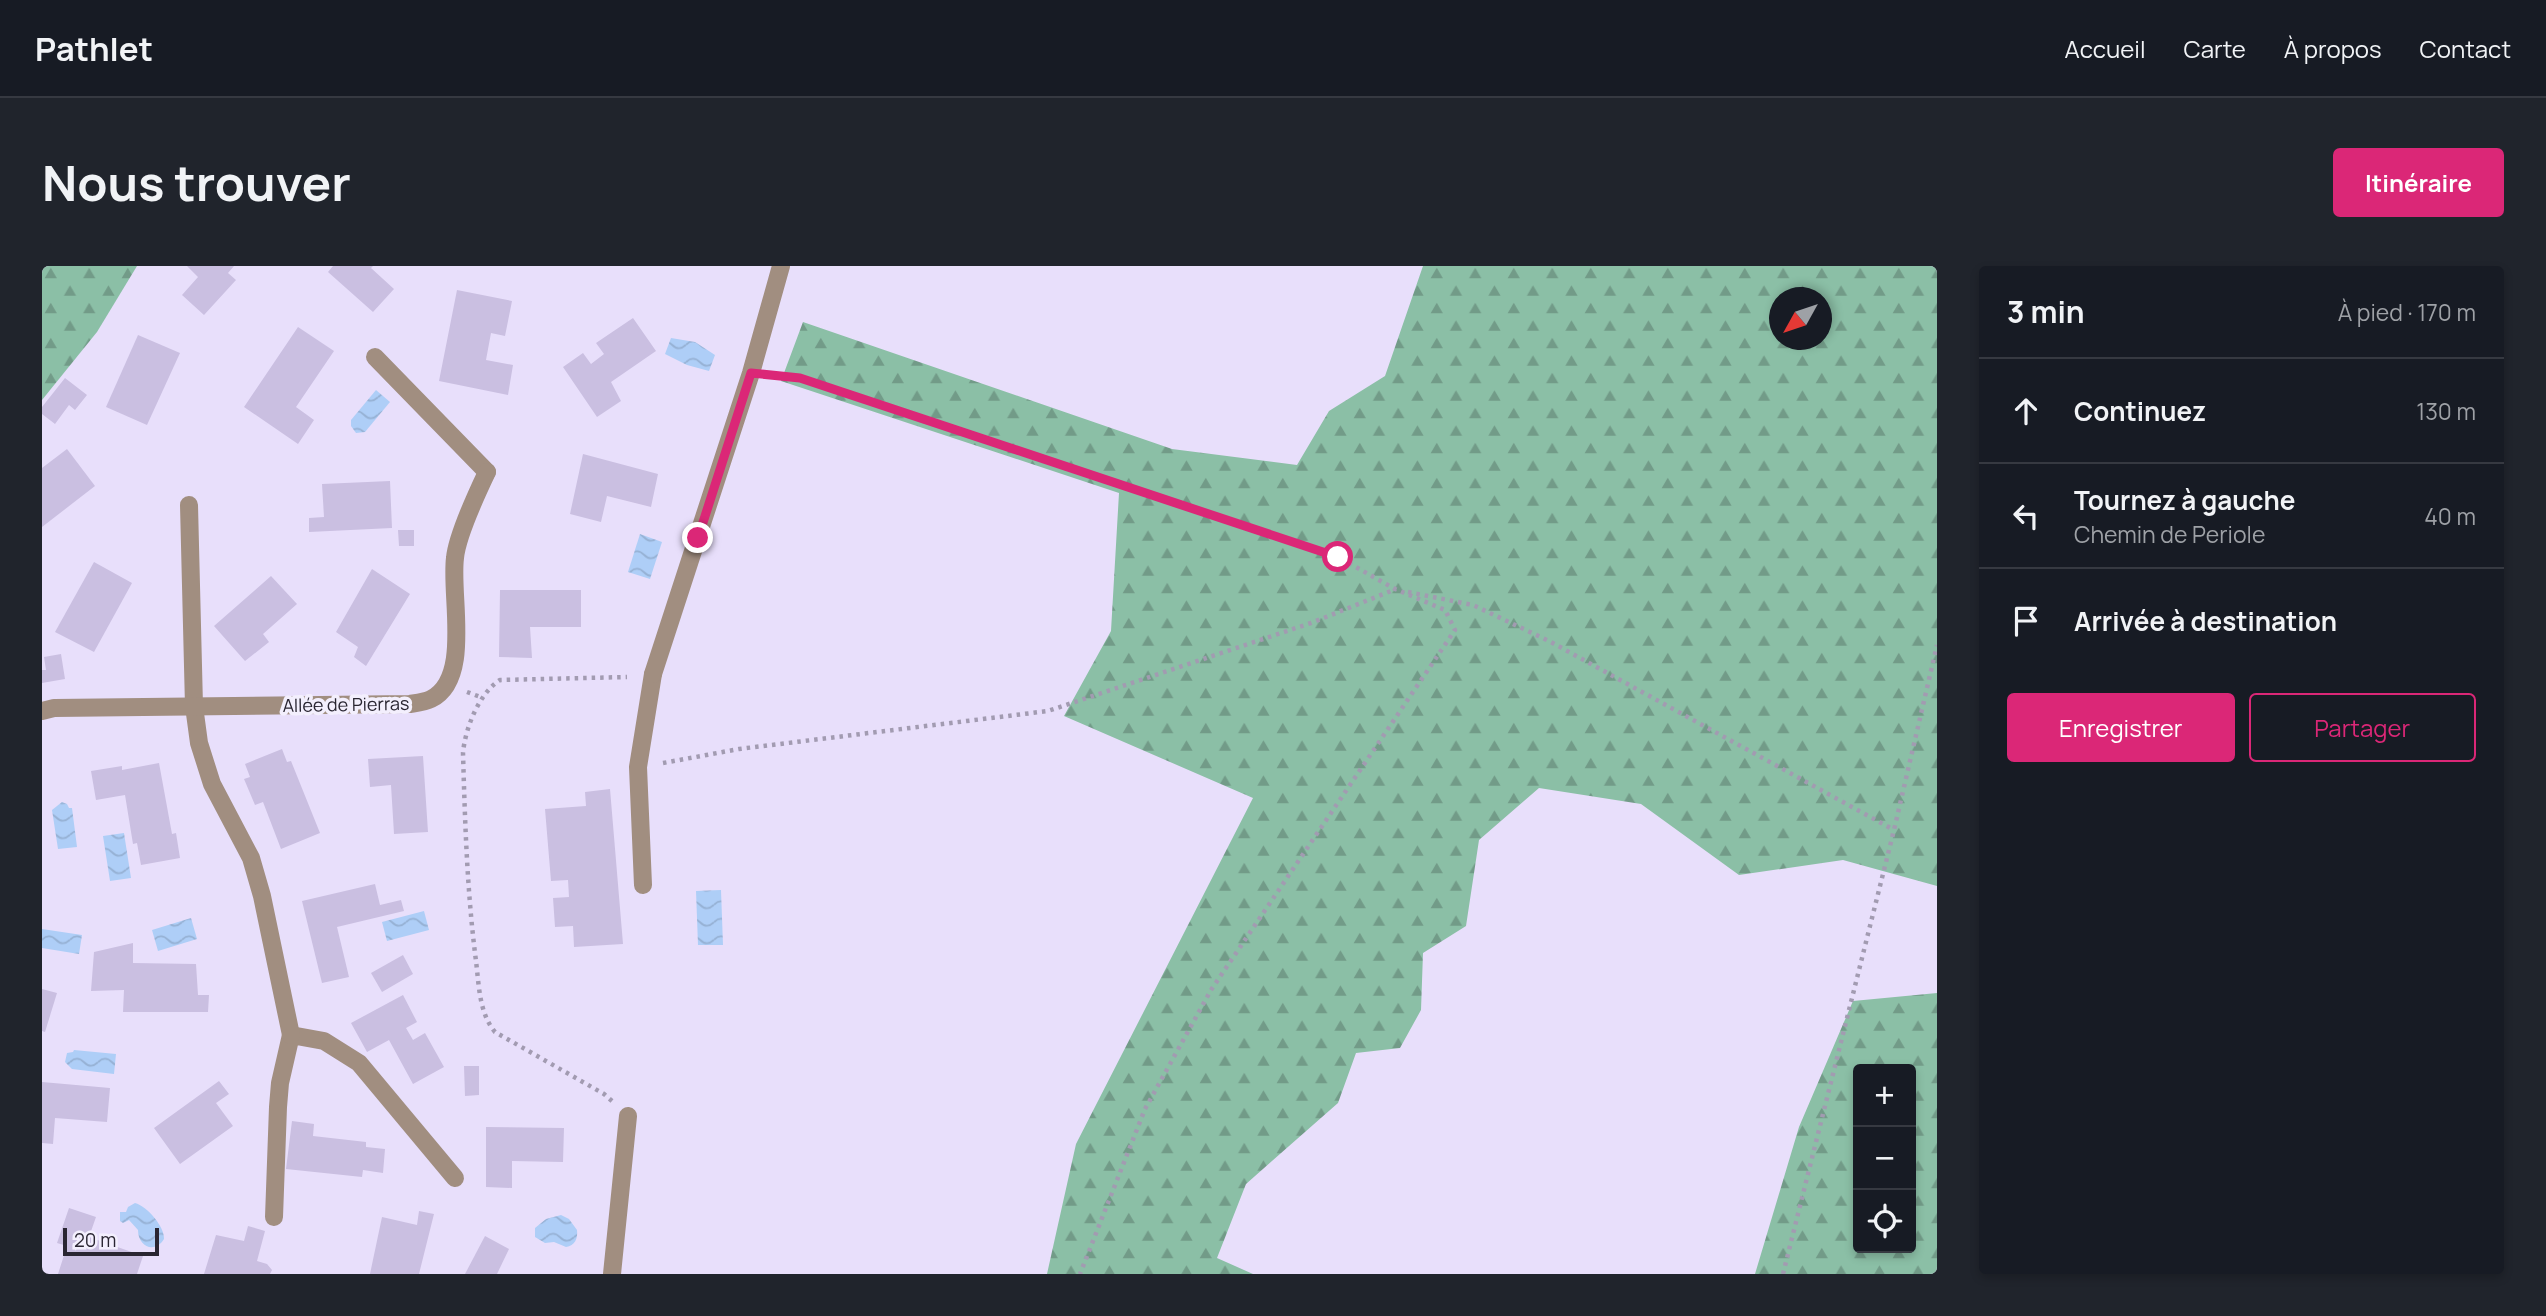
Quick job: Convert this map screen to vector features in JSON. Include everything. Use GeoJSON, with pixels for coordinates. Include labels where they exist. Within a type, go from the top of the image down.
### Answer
{"type":"FeatureCollection","features":[{"type":"Feature","properties":{"kind":"street"},"geometry":{"type":"LineString","coordinates":[[643,885],[638,767],[653,674],[751,373],[781,266]]}},
{"type":"Feature","properties":{"kind":"street","name":"Allée de Pierras"},"geometry":{"type":"LineString","coordinates":[[42,711],[54,708],[410,704],[429,700],[441,692],[452,678],[455,658],[455,556],[475,496],[487,472],[375,357]]}},
{"type":"Feature","properties":{"kind":"street"},"geometry":{"type":"LineString","coordinates":[[190,505],[194,706],[199,743],[212,784],[251,858],[262,896],[291,1035],[280,1083],[274,1217]]}},
{"type":"Feature","properties":{"kind":"street"},"geometry":{"type":"LineString","coordinates":[[291,1035],[324,1041],[359,1063],[455,1178]]}},
{"type":"Feature","properties":{"kind":"street"},"geometry":{"type":"LineString","coordinates":[[612,1274],[628,1116]]}},
{"type":"Feature","properties":{"kind":"path"},"geometry":{"type":"LineString","coordinates":[[751,373],[800,378],[1338,557],[1395,589],[1446,610],[1455,630],[1211,990],[1145,1109],[1080,1274]]}},
{"type":"Feature","properties":{"kind":"path"},"geometry":{"type":"LineString","coordinates":[[638,767],[739,749],[1048,711],[1311,623],[1395,589],[1474,605],[1536,635],[1894,831]]}},
{"type":"Feature","properties":{"kind":"path"},"geometry":{"type":"LineString","coordinates":[[1783,1274],[1894,831],[1937,645]]}},
{"type":"Feature","properties":{"kind":"path"},"geometry":{"type":"LineString","coordinates":[[628,1116],[604,1094],[495,1032],[488,1023],[481,1000],[468,904],[463,752],[464,736],[483,698],[493,684],[500,680],[623,678],[653,674]]}},
{"type":"Feature","properties":{"kind":"green space"},"geometry":{"type":"Polygon","coordinates":[[[42,266],[137,266],[97,332],[42,400],[42,266]]]}},
{"type":"Feature","properties":{"kind":"green space"},"geometry":{"type":"Polygon","coordinates":[[[1423,266],[1937,266],[1937,886],[1843,860],[1739,875],[1641,804],[1539,788],[1479,840],[1466,926],[1423,953],[1421,1010],[1400,1048],[1356,1053],[1338,1103],[1246,1184],[1217,1258],[1253,1274],[1047,1274],[1076,1144],[1253,798],[1064,716],[1111,631],[1119,493],[781,381],[803,322],[1172,449],[1297,465],[1329,411],[1385,376],[1423,266]]]}},
{"type":"Feature","properties":{"kind":"green space"},"geometry":{"type":"Polygon","coordinates":[[[1937,993],[1937,1274],[1755,1274],[1799,1127],[1853,1001],[1937,993]]]}},
{"type":"Feature","properties":{"kind":"water"},"geometry":{"type":"Polygon","coordinates":[[[671,338],[695,342],[715,355],[709,371],[687,365],[665,354],[671,338]]]}},
{"type":"Feature","properties":{"kind":"water"},"geometry":{"type":"Polygon","coordinates":[[[376,390],[390,402],[365,432],[356,433],[351,426],[351,420],[376,390]]]}},
{"type":"Feature","properties":{"kind":"water"},"geometry":{"type":"Polygon","coordinates":[[[640,534],[662,542],[650,579],[628,572],[640,534]]]}},
{"type":"Feature","properties":{"kind":"water"},"geometry":{"type":"Polygon","coordinates":[[[62,802],[72,808],[77,847],[58,849],[52,810],[62,802]]]}},
{"type":"Feature","properties":{"kind":"water"},"geometry":{"type":"Polygon","coordinates":[[[124,833],[131,878],[110,881],[103,836],[124,833]]]}},
{"type":"Feature","properties":{"kind":"water"},"geometry":{"type":"Polygon","coordinates":[[[721,890],[723,945],[698,945],[696,891],[721,890]]]}},
{"type":"Feature","properties":{"kind":"water"},"geometry":{"type":"Polygon","coordinates":[[[424,911],[429,930],[387,941],[382,922],[424,911]]]}},
{"type":"Feature","properties":{"kind":"water"},"geometry":{"type":"Polygon","coordinates":[[[191,918],[197,939],[158,951],[152,930],[191,918]]]}},
{"type":"Feature","properties":{"kind":"water"},"geometry":{"type":"Polygon","coordinates":[[[42,929],[82,935],[79,954],[42,948],[42,929]]]}},
{"type":"Feature","properties":{"kind":"water"},"geometry":{"type":"Polygon","coordinates":[[[74,1050],[116,1054],[114,1074],[72,1069],[65,1062],[67,1053],[74,1050]]]}},
{"type":"Feature","properties":{"kind":"water"},"geometry":{"type":"Polygon","coordinates":[[[135,1203],[150,1213],[162,1229],[164,1239],[160,1244],[148,1247],[141,1241],[138,1230],[129,1220],[123,1223],[120,1221],[120,1212],[126,1212],[128,1207],[135,1203]]]}},
{"type":"Feature","properties":{"kind":"water"},"geometry":{"type":"Polygon","coordinates":[[[561,1215],[569,1219],[577,1230],[572,1245],[566,1247],[554,1242],[545,1243],[535,1237],[535,1228],[546,1219],[561,1215]]]}},
{"type":"Feature","properties":{"kind":"building"},"geometry":{"type":"Polygon","coordinates":[[[187,266],[234,266],[228,273],[236,280],[204,315],[182,295],[198,277],[187,266]]]}},
{"type":"Feature","properties":{"kind":"building"},"geometry":{"type":"Polygon","coordinates":[[[333,266],[373,266],[371,268],[394,289],[373,312],[328,272],[333,266]]]}},
{"type":"Feature","properties":{"kind":"building"},"geometry":{"type":"Polygon","coordinates":[[[457,290],[512,301],[505,336],[491,333],[486,360],[513,365],[508,395],[439,381],[457,290]]]}},
{"type":"Feature","properties":{"kind":"building"},"geometry":{"type":"Polygon","coordinates":[[[633,318],[656,351],[611,382],[621,401],[597,417],[563,367],[583,353],[591,364],[604,354],[596,343],[633,318]]]}},
{"type":"Feature","properties":{"kind":"building"},"geometry":{"type":"Polygon","coordinates":[[[298,327],[334,351],[296,407],[314,420],[298,444],[244,407],[298,327]]]}},
{"type":"Feature","properties":{"kind":"building"},"geometry":{"type":"Polygon","coordinates":[[[138,335],[180,353],[147,425],[106,407],[138,335]]]}},
{"type":"Feature","properties":{"kind":"building"},"geometry":{"type":"Polygon","coordinates":[[[65,378],[87,395],[75,410],[69,405],[55,424],[42,414],[42,407],[65,378]]]}},
{"type":"Feature","properties":{"kind":"building"},"geometry":{"type":"Polygon","coordinates":[[[67,449],[95,486],[42,527],[42,468],[67,449]]]}},
{"type":"Feature","properties":{"kind":"building"},"geometry":{"type":"Polygon","coordinates":[[[583,454],[658,474],[651,507],[607,496],[601,522],[570,514],[583,454]]]}},
{"type":"Feature","properties":{"kind":"building"},"geometry":{"type":"Polygon","coordinates":[[[390,481],[392,528],[309,532],[309,518],[324,517],[322,484],[390,481]]]}},
{"type":"Feature","properties":{"kind":"building"},"geometry":{"type":"Polygon","coordinates":[[[398,530],[414,530],[414,546],[399,546],[398,530]]]}},
{"type":"Feature","properties":{"kind":"building"},"geometry":{"type":"Polygon","coordinates":[[[94,562],[132,583],[94,652],[55,632],[94,562]]]}},
{"type":"Feature","properties":{"kind":"building"},"geometry":{"type":"Polygon","coordinates":[[[372,569],[410,594],[366,666],[354,657],[358,647],[336,632],[372,569]]]}},
{"type":"Feature","properties":{"kind":"building"},"geometry":{"type":"Polygon","coordinates":[[[271,576],[297,604],[263,634],[269,642],[245,661],[214,626],[271,576]]]}},
{"type":"Feature","properties":{"kind":"building"},"geometry":{"type":"Polygon","coordinates":[[[500,590],[581,590],[581,627],[530,627],[532,658],[499,657],[500,590]]]}},
{"type":"Feature","properties":{"kind":"building"},"geometry":{"type":"Polygon","coordinates":[[[61,654],[65,679],[42,683],[42,670],[46,670],[44,657],[61,654]]]}},
{"type":"Feature","properties":{"kind":"building"},"geometry":{"type":"Polygon","coordinates":[[[282,749],[287,762],[291,761],[320,833],[281,849],[263,802],[255,805],[244,779],[250,777],[245,764],[282,749]]]}},
{"type":"Feature","properties":{"kind":"building"},"geometry":{"type":"Polygon","coordinates":[[[423,756],[428,832],[394,834],[391,785],[370,787],[368,759],[423,756]]]}},
{"type":"Feature","properties":{"kind":"building"},"geometry":{"type":"Polygon","coordinates":[[[159,763],[172,834],[176,833],[180,858],[141,865],[137,843],[133,844],[125,795],[96,800],[91,771],[122,766],[122,770],[159,763]]]}},
{"type":"Feature","properties":{"kind":"building"},"geometry":{"type":"Polygon","coordinates":[[[610,789],[623,944],[574,947],[573,926],[555,927],[553,898],[569,897],[568,880],[551,881],[545,809],[586,806],[585,792],[610,789]]]}},
{"type":"Feature","properties":{"kind":"building"},"geometry":{"type":"Polygon","coordinates":[[[375,884],[380,905],[401,900],[404,911],[337,927],[349,977],[322,983],[302,901],[375,884]]]}},
{"type":"Feature","properties":{"kind":"building"},"geometry":{"type":"Polygon","coordinates":[[[133,943],[133,963],[196,964],[198,995],[209,995],[208,1012],[123,1012],[124,990],[91,991],[94,952],[133,943]]]}},
{"type":"Feature","properties":{"kind":"building"},"geometry":{"type":"Polygon","coordinates":[[[403,955],[413,974],[382,992],[371,973],[403,955]]]}},
{"type":"Feature","properties":{"kind":"building"},"geometry":{"type":"Polygon","coordinates":[[[42,989],[57,993],[45,1032],[42,1031],[42,989]]]}},
{"type":"Feature","properties":{"kind":"building"},"geometry":{"type":"Polygon","coordinates":[[[403,995],[417,1022],[406,1028],[413,1040],[425,1033],[444,1067],[413,1084],[389,1040],[367,1052],[351,1023],[403,995]]]}},
{"type":"Feature","properties":{"kind":"building"},"geometry":{"type":"Polygon","coordinates":[[[464,1066],[479,1066],[479,1095],[465,1096],[464,1066]]]}},
{"type":"Feature","properties":{"kind":"building"},"geometry":{"type":"Polygon","coordinates":[[[219,1081],[229,1094],[216,1103],[233,1126],[180,1164],[154,1128],[219,1081]]]}},
{"type":"Feature","properties":{"kind":"building"},"geometry":{"type":"Polygon","coordinates":[[[42,1082],[110,1088],[107,1122],[55,1118],[53,1144],[42,1143],[42,1082]]]}},
{"type":"Feature","properties":{"kind":"building"},"geometry":{"type":"Polygon","coordinates":[[[292,1121],[314,1124],[313,1136],[366,1142],[366,1147],[385,1149],[383,1173],[363,1170],[362,1177],[286,1169],[292,1121]]]}},
{"type":"Feature","properties":{"kind":"building"},"geometry":{"type":"Polygon","coordinates":[[[486,1127],[564,1128],[563,1162],[512,1161],[512,1188],[486,1187],[486,1127]]]}},
{"type":"Feature","properties":{"kind":"building"},"geometry":{"type":"Polygon","coordinates":[[[69,1208],[96,1217],[89,1237],[143,1256],[137,1274],[58,1274],[67,1246],[57,1243],[69,1208]]]}},
{"type":"Feature","properties":{"kind":"building"},"geometry":{"type":"Polygon","coordinates":[[[419,1211],[434,1214],[419,1274],[370,1274],[382,1217],[417,1225],[419,1211]]]}},
{"type":"Feature","properties":{"kind":"building"},"geometry":{"type":"Polygon","coordinates":[[[248,1226],[265,1231],[257,1261],[267,1264],[272,1270],[270,1274],[204,1274],[216,1235],[244,1241],[248,1226]]]}},
{"type":"Feature","properties":{"kind":"building"},"geometry":{"type":"Polygon","coordinates":[[[485,1236],[509,1249],[497,1274],[465,1274],[485,1236]]]}},
{"type":"Feature","properties":{"kind":"route"},"geometry":{"type":"LineString","coordinates":[[698,538],[751,373],[800,378],[1338,557]]}}]}
